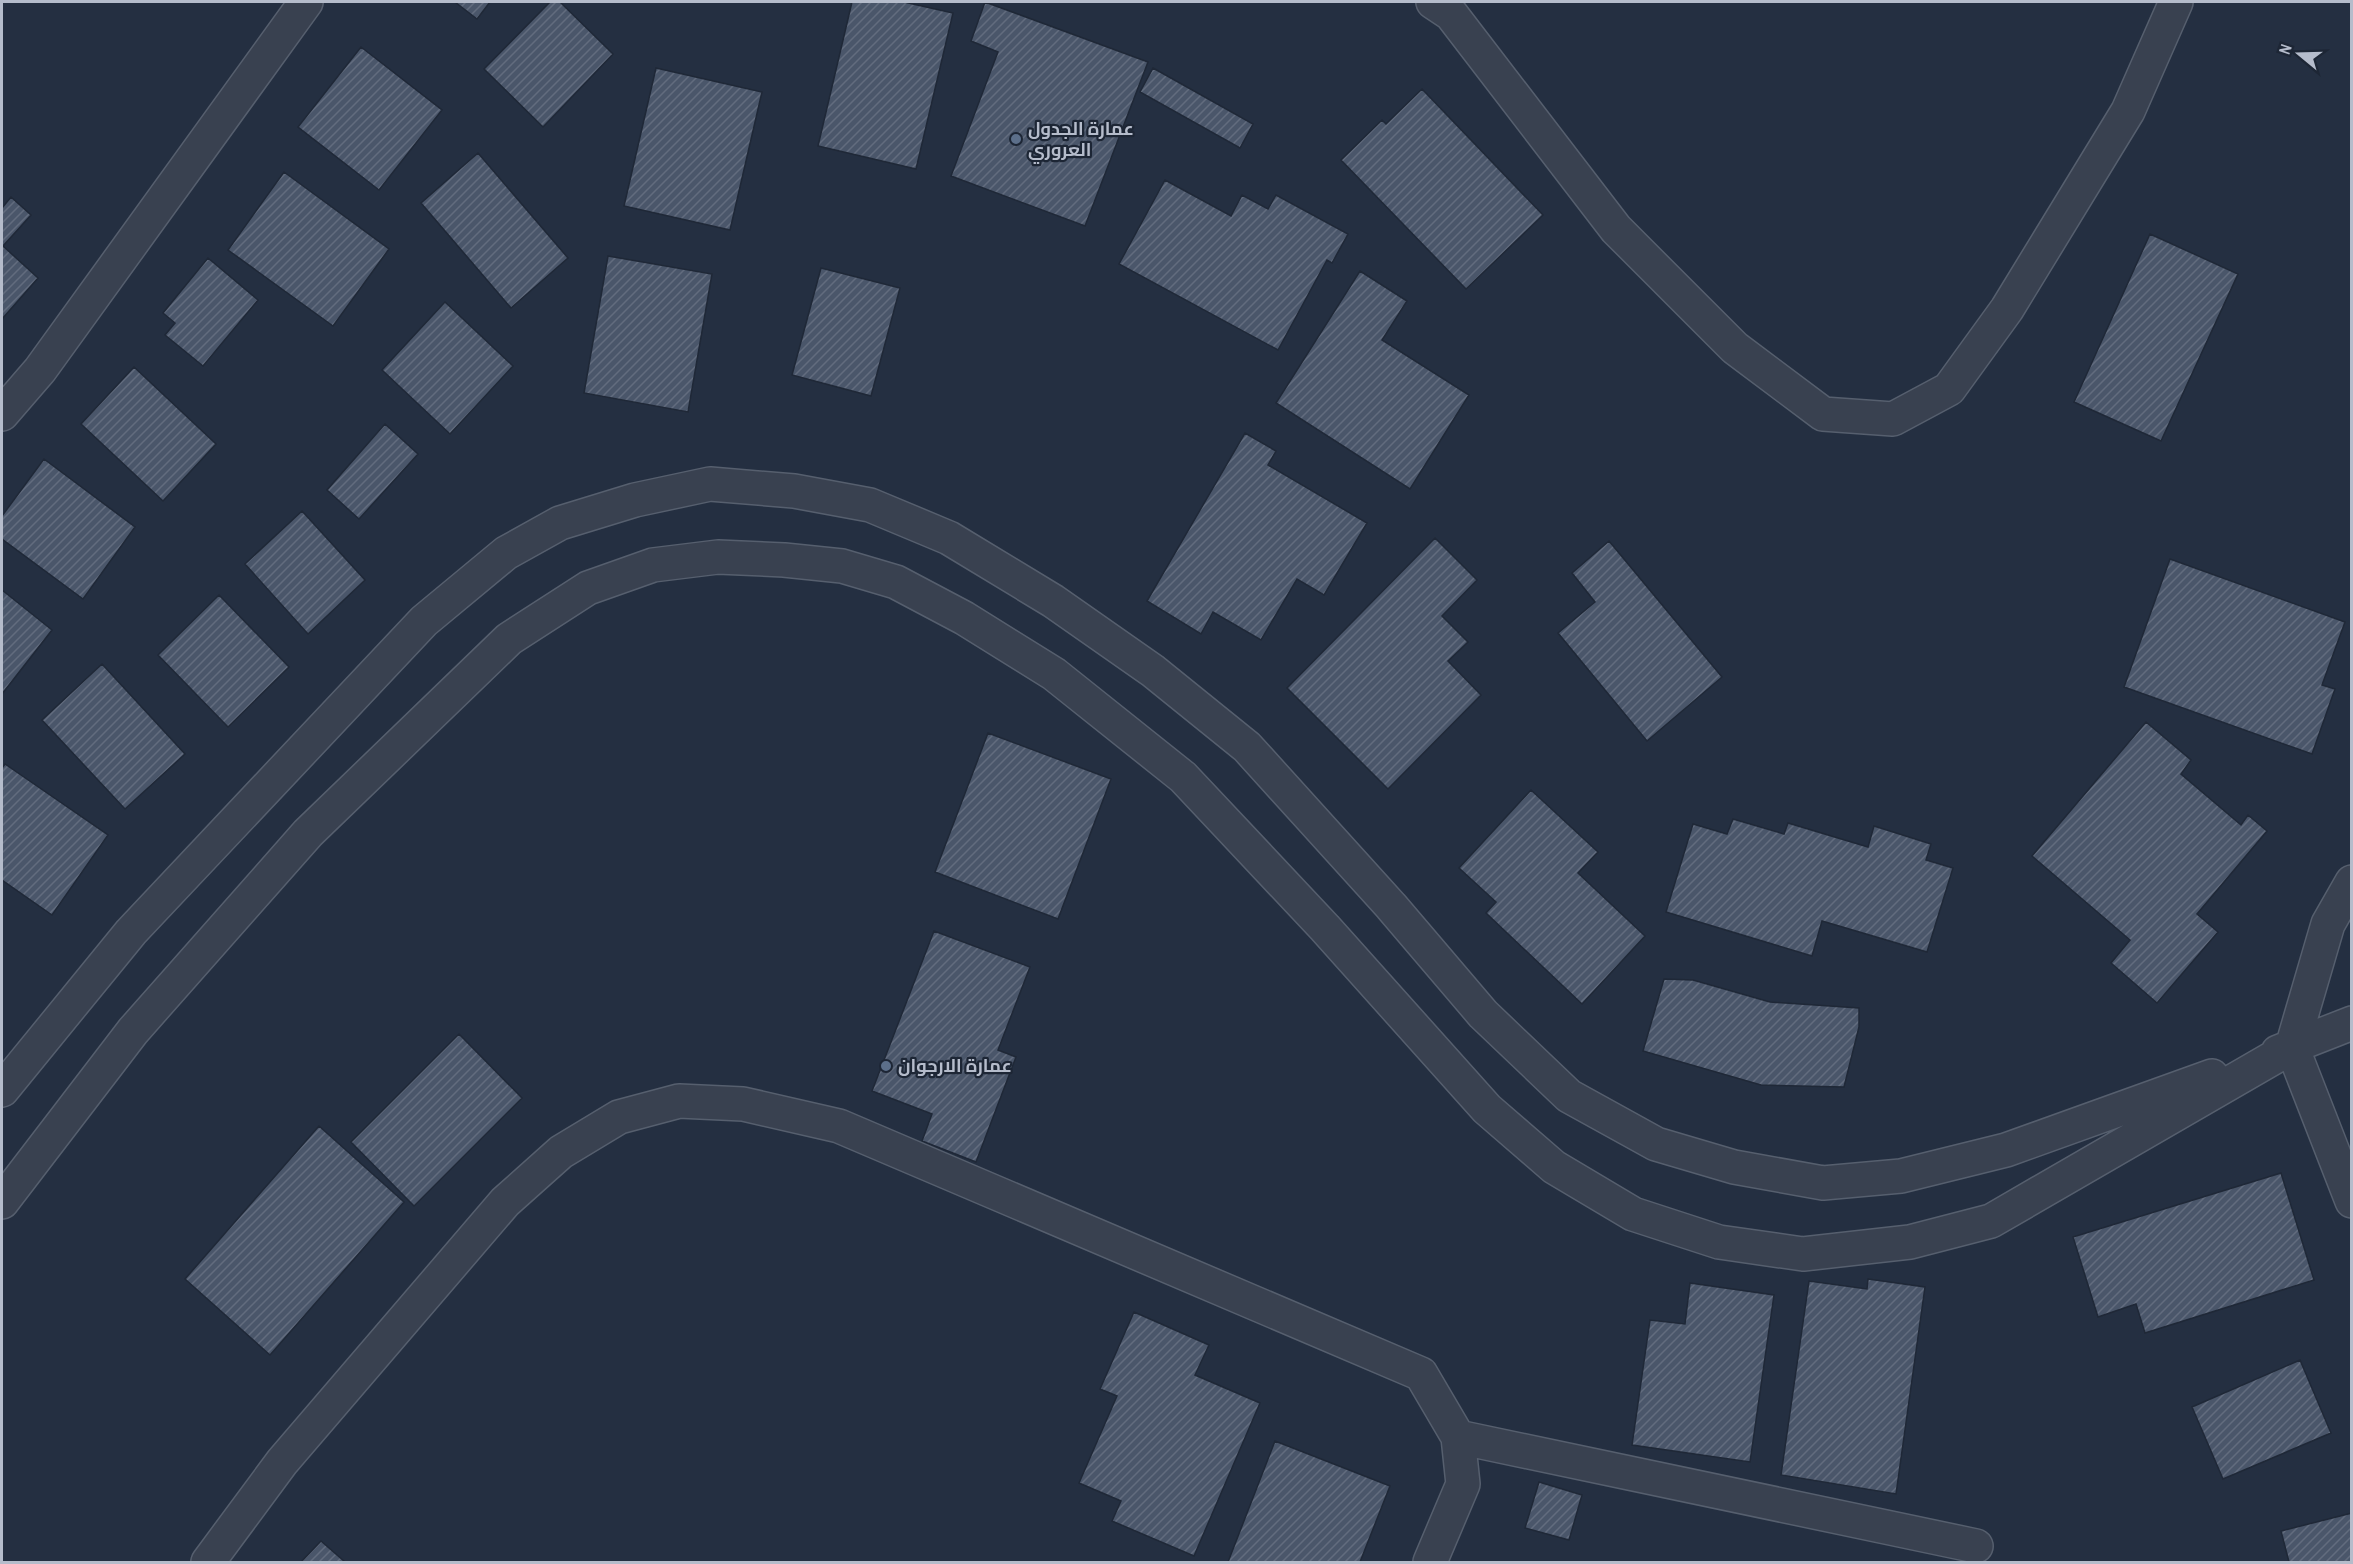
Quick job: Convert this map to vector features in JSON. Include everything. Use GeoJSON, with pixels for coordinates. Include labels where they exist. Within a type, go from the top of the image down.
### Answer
{"type":"FeatureCollection","features":[{"type":"Feature","properties":{"kind":"street"},"geometry":{"type":"LineString","coordinates":[[2,414],[40,370],[306,2]]}},
{"type":"Feature","properties":{"kind":"street"},"geometry":{"type":"LineString","coordinates":[[1433,2],[1451,14],[1616,229],[1735,348],[1823,414],[1893,419],[1949,389],[2007,309],[2128,111],[2176,2]]}},
{"type":"Feature","properties":{"kind":"street"},"geometry":{"type":"LineString","coordinates":[[2,1090],[131,932],[424,621],[506,554],[560,523],[635,500],[710,484],[794,491],[870,505],[949,538],[1053,601],[1153,670],[1247,747],[1391,906],[1483,1014],[1569,1096],[1656,1144],[1734,1167],[1823,1183],[1901,1176],[2006,1150],[2292,1047],[2352,1023]]}},
{"type":"Feature","properties":{"kind":"street"},"geometry":{"type":"LineString","coordinates":[[2,1202],[133,1031],[308,833],[509,639],[588,588],[653,565],[718,557],[842,566],[896,582],[964,618],[1054,674],[1183,777],[1325,928],[1487,1109],[1554,1167],[1633,1214],[1719,1242],[1803,1254],[1910,1242],[1992,1221],[2292,1047]]}},
{"type":"Feature","properties":{"kind":"street"},"geometry":{"type":"LineString","coordinates":[[2352,882],[2328,924],[2292,1047],[2352,1201]]}},
{"type":"Feature","properties":{"kind":"street"},"geometry":{"type":"LineString","coordinates":[[208,1563],[282,1462],[505,1202],[561,1152],[619,1117],[679,1101],[743,1104],[839,1126],[1421,1374],[1458,1437],[1463,1484],[1430,1563]]}},
{"type":"Feature","properties":{"kind":"street"},"geometry":{"type":"LineString","coordinates":[[1458,1437],[1976,1546]]}},
{"type":"Feature","properties":{"kind":"building"},"geometry":{"type":"Polygon","coordinates":[[[455,2],[490,2],[477,19],[455,2]]]}},
{"type":"Feature","properties":{"kind":"building"},"geometry":{"type":"Polygon","coordinates":[[[550,2],[560,2],[613,54],[543,127],[484,69],[550,2]]]}},
{"type":"Feature","properties":{"kind":"building"},"geometry":{"type":"Polygon","coordinates":[[[852,2],[904,2],[953,13],[916,169],[818,146],[852,2]]]}},
{"type":"Feature","properties":{"kind":"building"},"geometry":{"type":"Polygon","coordinates":[[[985,2],[1148,62],[1085,226],[951,176],[998,52],[971,41],[985,2]]]}},
{"type":"Feature","properties":{"kind":"building"},"geometry":{"type":"Polygon","coordinates":[[[361,47],[442,110],[379,190],[298,127],[361,47]]]}},
{"type":"Feature","properties":{"kind":"building"},"geometry":{"type":"Polygon","coordinates":[[[656,68],[762,92],[730,230],[624,206],[656,68]]]}},
{"type":"Feature","properties":{"kind":"building"},"geometry":{"type":"Polygon","coordinates":[[[1153,68],[1253,124],[1240,148],[1140,92],[1153,68]]]}},
{"type":"Feature","properties":{"kind":"building"},"geometry":{"type":"Polygon","coordinates":[[[1422,89],[1543,215],[1466,289],[1341,160],[1382,120],[1386,124],[1422,89]]]}},
{"type":"Feature","properties":{"kind":"building"},"geometry":{"type":"Polygon","coordinates":[[[478,153],[568,258],[511,308],[421,203],[478,153]]]}},
{"type":"Feature","properties":{"kind":"building"},"geometry":{"type":"Polygon","coordinates":[[[284,172],[389,249],[333,326],[228,250],[284,172]]]}},
{"type":"Feature","properties":{"kind":"building"},"geometry":{"type":"Polygon","coordinates":[[[1165,180],[1231,216],[1242,195],[1268,209],[1276,195],[1348,234],[1332,263],[1327,260],[1278,350],[1119,264],[1165,180]]]}},
{"type":"Feature","properties":{"kind":"building"},"geometry":{"type":"Polygon","coordinates":[[[11,197],[31,215],[3,246],[38,278],[2,319],[2,208],[11,197]]]}},
{"type":"Feature","properties":{"kind":"building"},"geometry":{"type":"Polygon","coordinates":[[[2150,234],[2238,274],[2161,441],[2074,402],[2150,234]]]}},
{"type":"Feature","properties":{"kind":"building"},"geometry":{"type":"Polygon","coordinates":[[[608,256],[712,274],[688,412],[584,393],[608,256]]]}},
{"type":"Feature","properties":{"kind":"building"},"geometry":{"type":"Polygon","coordinates":[[[208,258],[258,300],[203,366],[165,335],[175,323],[163,313],[208,258]]]}},
{"type":"Feature","properties":{"kind":"building"},"geometry":{"type":"Polygon","coordinates":[[[821,268],[900,288],[871,396],[792,375],[821,268]]]}},
{"type":"Feature","properties":{"kind":"building"},"geometry":{"type":"Polygon","coordinates":[[[1360,271],[1407,301],[1382,340],[1469,395],[1410,489],[1276,403],[1360,271]]]}},
{"type":"Feature","properties":{"kind":"building"},"geometry":{"type":"Polygon","coordinates":[[[445,302],[513,366],[450,434],[382,370],[445,302]]]}},
{"type":"Feature","properties":{"kind":"building"},"geometry":{"type":"Polygon","coordinates":[[[134,367],[216,444],[163,501],[81,424],[134,367]]]}},
{"type":"Feature","properties":{"kind":"building"},"geometry":{"type":"Polygon","coordinates":[[[385,424],[418,454],[359,519],[327,490],[385,424]]]}},
{"type":"Feature","properties":{"kind":"building"},"geometry":{"type":"Polygon","coordinates":[[[1245,433],[1276,451],[1268,465],[1367,523],[1324,595],[1297,579],[1261,640],[1213,612],[1201,634],[1147,601],[1245,433]]]}},
{"type":"Feature","properties":{"kind":"building"},"geometry":{"type":"Polygon","coordinates":[[[44,459],[135,527],[83,599],[2,539],[2,516],[44,459]]]}},
{"type":"Feature","properties":{"kind":"building"},"geometry":{"type":"Polygon","coordinates":[[[302,511],[365,580],[308,634],[245,564],[302,511]]]}},
{"type":"Feature","properties":{"kind":"building"},"geometry":{"type":"Polygon","coordinates":[[[1435,538],[1477,580],[1442,616],[1468,642],[1448,661],[1481,695],[1388,789],[1287,688],[1435,538]]]}},
{"type":"Feature","properties":{"kind":"building"},"geometry":{"type":"Polygon","coordinates":[[[1609,541],[1722,677],[1647,741],[1558,633],[1595,602],[1572,573],[1609,541]]]}},
{"type":"Feature","properties":{"kind":"building"},"geometry":{"type":"Polygon","coordinates":[[[2170,559],[2345,622],[2322,685],[2335,689],[2312,754],[2124,687],[2170,559]]]}},
{"type":"Feature","properties":{"kind":"building"},"geometry":{"type":"Polygon","coordinates":[[[2,590],[52,630],[2,694],[2,590]]]}},
{"type":"Feature","properties":{"kind":"building"},"geometry":{"type":"Polygon","coordinates":[[[219,595],[289,667],[228,727],[158,655],[219,595]]]}},
{"type":"Feature","properties":{"kind":"building"},"geometry":{"type":"Polygon","coordinates":[[[102,664],[185,754],[125,809],[42,720],[102,664]]]}},
{"type":"Feature","properties":{"kind":"building"},"geometry":{"type":"Polygon","coordinates":[[[2146,722],[2191,760],[2181,774],[2241,825],[2248,815],[2267,831],[2197,914],[2218,932],[2157,1003],[2111,963],[2130,940],[2032,856],[2146,722]]]}},
{"type":"Feature","properties":{"kind":"building"},"geometry":{"type":"Polygon","coordinates":[[[988,733],[1111,779],[1058,919],[935,872],[988,733]]]}},
{"type":"Feature","properties":{"kind":"building"},"geometry":{"type":"Polygon","coordinates":[[[5,764],[108,835],[52,915],[2,880],[2,768],[5,764]]]}},
{"type":"Feature","properties":{"kind":"building"},"geometry":{"type":"Polygon","coordinates":[[[1531,790],[1598,852],[1578,873],[1645,936],[1582,1004],[1486,913],[1496,902],[1459,868],[1531,790]]]}},
{"type":"Feature","properties":{"kind":"building"},"geometry":{"type":"Polygon","coordinates":[[[1733,819],[1784,834],[1788,823],[1868,847],[1874,826],[1931,844],[1926,860],[1953,868],[1927,952],[1822,921],[1812,956],[1666,912],[1693,824],[1727,834],[1733,819]]]}},
{"type":"Feature","properties":{"kind":"building"},"geometry":{"type":"Polygon","coordinates":[[[934,931],[1030,967],[998,1050],[1016,1057],[976,1162],[922,1141],[932,1114],[872,1091],[934,931]]]}},
{"type":"Feature","properties":{"kind":"building"},"geometry":{"type":"Polygon","coordinates":[[[1664,979],[1693,980],[1770,1002],[1859,1008],[1859,1027],[1844,1087],[1761,1085],[1643,1051],[1664,979]]]}},
{"type":"Feature","properties":{"kind":"building"},"geometry":{"type":"Polygon","coordinates":[[[459,1034],[522,1098],[414,1206],[351,1142],[459,1034]]]}},
{"type":"Feature","properties":{"kind":"building"},"geometry":{"type":"Polygon","coordinates":[[[319,1126],[404,1202],[270,1355],[185,1279],[319,1126]]]}},
{"type":"Feature","properties":{"kind":"building"},"geometry":{"type":"Polygon","coordinates":[[[2281,1173],[2314,1280],[2145,1333],[2136,1304],[2098,1317],[2073,1237],[2281,1173]]]}},
{"type":"Feature","properties":{"kind":"building"},"geometry":{"type":"Polygon","coordinates":[[[1868,1279],[1925,1287],[1896,1494],[1781,1475],[1809,1281],[1867,1289],[1868,1279]]]}},
{"type":"Feature","properties":{"kind":"building"},"geometry":{"type":"Polygon","coordinates":[[[1690,1283],[1774,1295],[1750,1462],[1632,1445],[1650,1320],[1685,1324],[1690,1283]]]}},
{"type":"Feature","properties":{"kind":"building"},"geometry":{"type":"Polygon","coordinates":[[[1134,1312],[1209,1345],[1195,1375],[1260,1403],[1194,1556],[1112,1521],[1121,1501],[1079,1483],[1117,1396],[1100,1389],[1134,1312]]]}},
{"type":"Feature","properties":{"kind":"building"},"geometry":{"type":"Polygon","coordinates":[[[2300,1360],[2331,1433],[2223,1479],[2192,1407],[2300,1360]]]}},
{"type":"Feature","properties":{"kind":"building"},"geometry":{"type":"Polygon","coordinates":[[[1275,1441],[1390,1486],[1360,1562],[1228,1562],[1275,1441]]]}},
{"type":"Feature","properties":{"kind":"building"},"geometry":{"type":"Polygon","coordinates":[[[1539,1482],[1582,1495],[1569,1540],[1525,1528],[1539,1482]]]}},
{"type":"Feature","properties":{"kind":"building"},"geometry":{"type":"Polygon","coordinates":[[[2352,1513],[2352,1562],[2289,1562],[2281,1531],[2352,1513]]]}},
{"type":"Feature","properties":{"kind":"building"},"geometry":{"type":"Polygon","coordinates":[[[321,1541],[345,1562],[301,1562],[321,1541]]]}},
{"type":"Feature","properties":{"kind":"place","name":"عمارة الجدول العروري"},"geometry":{"type":"Point","coordinates":[1016,139]}},
{"type":"Feature","properties":{"kind":"place","name":"عمارة الارجوان"},"geometry":{"type":"Point","coordinates":[886,1066]}}]}
